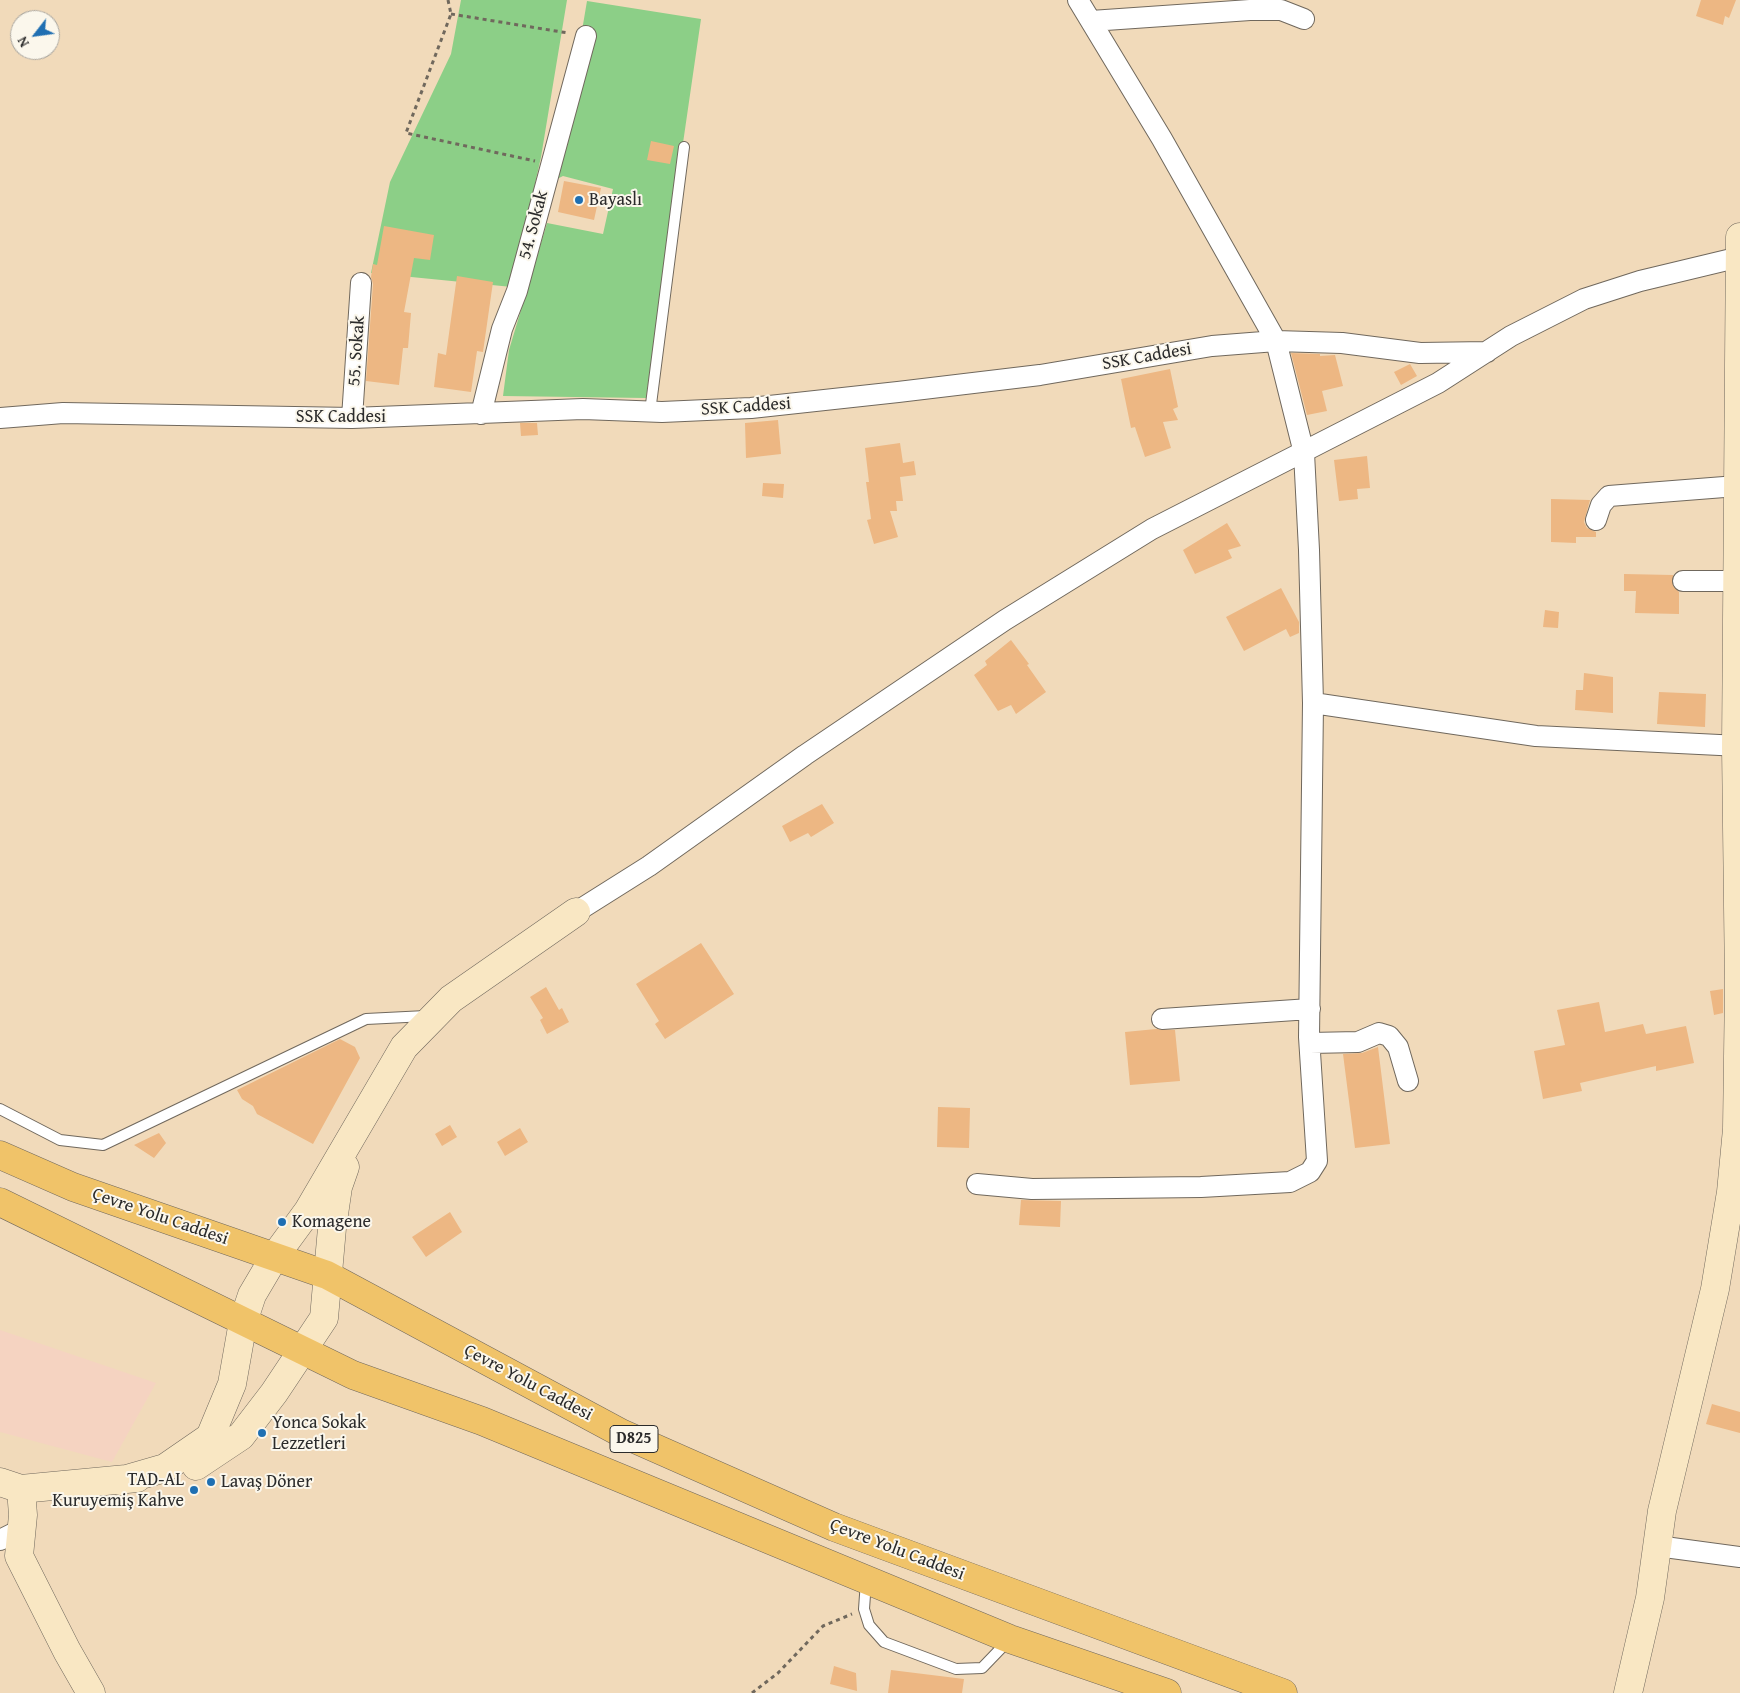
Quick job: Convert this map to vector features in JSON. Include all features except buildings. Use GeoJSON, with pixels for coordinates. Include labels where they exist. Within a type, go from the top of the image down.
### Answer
{"type":"FeatureCollection","features":[{"type":"Feature","properties":{"kind":"highway","name":"Çevre Yolu Caddesi"},"geometry":{"type":"LineString","coordinates":[[0,1155],[73,1187],[326,1275],[620,1433],[834,1528],[1283,1693]]}},
{"type":"Feature","properties":{"kind":"highway","name":"D825"},"geometry":{"type":"LineString","coordinates":[[0,1202],[353,1375],[482,1421],[1010,1639],[1167,1693]]}},
{"type":"Feature","properties":{"kind":"street"},"geometry":{"type":"LineString","coordinates":[[977,1184],[1032,1189],[1201,1187],[1290,1182],[1310,1172],[1316,1161],[1310,1043],[1313,704],[1309,550],[1304,453],[1276,341],[1162,138],[1078,0]]}},
{"type":"Feature","properties":{"kind":"street"},"geometry":{"type":"LineString","coordinates":[[1091,21],[1250,10],[1281,10],[1304,19]]}},
{"type":"Feature","properties":{"kind":"street","name":"54. Sokak"},"geometry":{"type":"LineString","coordinates":[[481,414],[502,329],[517,291],[586,36]]}},
{"type":"Feature","properties":{"kind":"street"},"geometry":{"type":"LineString","coordinates":[[120,1481],[165,1468],[210,1437],[232,1384],[242,1322],[252,1295],[275,1256],[308,1211],[362,1122],[404,1047],[451,999],[576,912],[649,866],[805,755],[1005,620],[1152,529],[1438,383],[1512,336],[1584,299],[1740,250],[1737,581],[1738,1129],[1731,1192],[1715,1288],[1665,1502],[1650,1598],[1628,1693]]}},
{"type":"Feature","properties":{"kind":"street","name":"55. Sokak"},"geometry":{"type":"LineString","coordinates":[[352,418],[361,283]]}},
{"type":"Feature","properties":{"kind":"street","name":"SSK Caddesi"},"geometry":{"type":"LineString","coordinates":[[0,418],[63,413],[352,418],[583,409],[650,412],[751,408],[1040,375],[1212,346],[1276,341],[1342,343],[1420,353],[1486,352]]}},
{"type":"Feature","properties":{"kind":"street"},"geometry":{"type":"LineString","coordinates":[[1596,520],[1600,505],[1609,496],[1738,486]]}},
{"type":"Feature","properties":{"kind":"street"},"geometry":{"type":"LineString","coordinates":[[1683,581],[1737,581]]}},
{"type":"Feature","properties":{"kind":"street"},"geometry":{"type":"LineString","coordinates":[[1313,704],[1536,736],[1738,746]]}},
{"type":"Feature","properties":{"kind":"street"},"geometry":{"type":"LineString","coordinates":[[1162,1019],[1310,1009]]}},
{"type":"Feature","properties":{"kind":"street"},"geometry":{"type":"LineString","coordinates":[[1310,1043],[1358,1042],[1379,1033],[1389,1036],[1398,1046],[1408,1081]]}},
{"type":"Feature","properties":{"kind":"street"},"geometry":{"type":"LineString","coordinates":[[92,1693],[67,1651],[10,1535],[23,1515],[11,1486],[120,1481],[199,1466],[241,1436],[274,1393],[324,1318],[327,1302],[326,1275],[338,1187],[362,1122]]}},
{"type":"Feature","properties":{"kind":"street"},"geometry":{"type":"LineString","coordinates":[[1657,1546],[1740,1557]]}},
{"type":"Feature","properties":{"kind":"lane"},"geometry":{"type":"LineString","coordinates":[[650,412],[684,147]]}},
{"type":"Feature","properties":{"kind":"lane"},"geometry":{"type":"LineString","coordinates":[[0,1110],[60,1140],[103,1145],[366,1019],[435,1015]]}},
{"type":"Feature","properties":{"kind":"lane"},"geometry":{"type":"LineString","coordinates":[[866,1580],[864,1609],[869,1625],[884,1642],[956,1669],[982,1668],[1010,1639]]}},
{"type":"Feature","properties":{"kind":"path"},"geometry":{"type":"LineString","coordinates":[[448,0],[451,14],[406,133],[551,165]]}},
{"type":"Feature","properties":{"kind":"path"},"geometry":{"type":"LineString","coordinates":[[451,14],[586,36]]}},
{"type":"Feature","properties":{"kind":"path"},"geometry":{"type":"LineString","coordinates":[[752,1693],[778,1673],[823,1626],[864,1609]]}},
{"type":"Feature","properties":{"kind":"shaded area"},"geometry":{"type":"Polygon","coordinates":[[[0,1330],[156,1383],[112,1462],[0,1432],[0,1330]]]}},
{"type":"Feature","properties":{"kind":"green space"},"geometry":{"type":"Polygon","coordinates":[[[461,0],[567,0],[541,157],[512,287],[371,273],[390,182],[451,54],[461,0]]]}},
{"type":"Feature","properties":{"kind":"green space"},"geometry":{"type":"Polygon","coordinates":[[[587,1],[701,19],[646,398],[503,396],[509,350],[547,223],[603,234],[613,189],[563,176],[557,179],[587,1]]]}},
{"type":"Feature","properties":{"kind":"place","name":"Bayaslı"},"geometry":{"type":"Point","coordinates":[579,200]}},
{"type":"Feature","properties":{"kind":"place","name":"Komagene"},"geometry":{"type":"Point","coordinates":[282,1222]}},
{"type":"Feature","properties":{"kind":"place","name":"Yonca Sokak Lezzetleri"},"geometry":{"type":"Point","coordinates":[262,1433]}},
{"type":"Feature","properties":{"kind":"place","name":"Lavaş Döner"},"geometry":{"type":"Point","coordinates":[211,1482]}},
{"type":"Feature","properties":{"kind":"place","name":"TAD-AL Kuruyemiş Kahve"},"geometry":{"type":"Point","coordinates":[194,1490]}}]}
